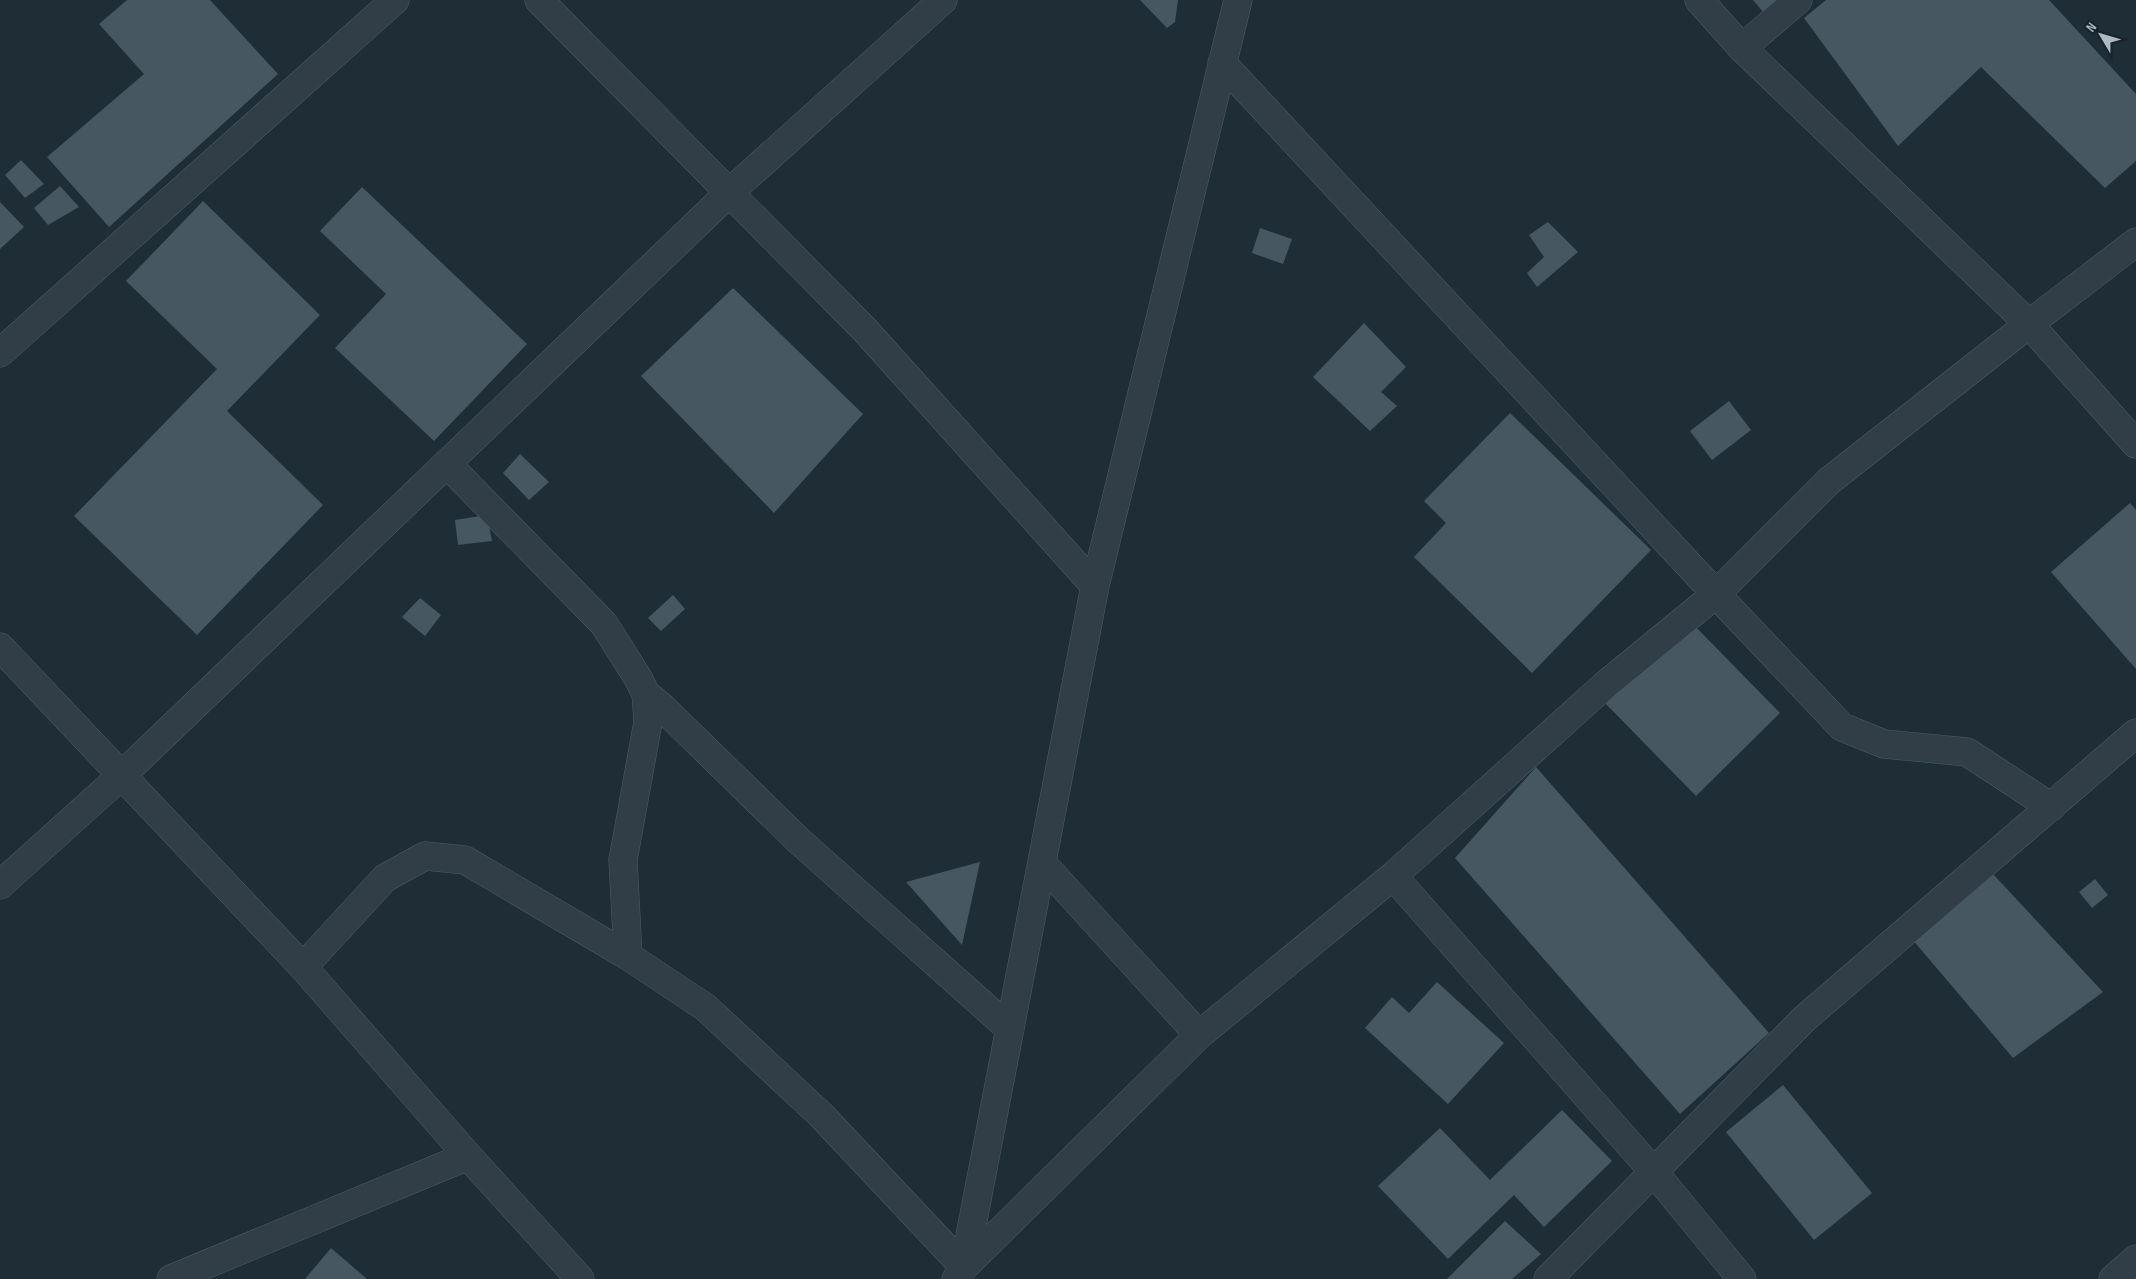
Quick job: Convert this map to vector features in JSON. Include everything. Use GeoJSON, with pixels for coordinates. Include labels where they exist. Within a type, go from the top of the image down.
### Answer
{"type":"FeatureCollection","features":[{"type":"Feature","properties":{"kind":"street"},"geometry":{"type":"LineString","coordinates":[[0,353],[395,0]]}},
{"type":"Feature","properties":{"kind":"street"},"geometry":{"type":"LineString","coordinates":[[539,0],[865,330],[1095,586]]}},
{"type":"Feature","properties":{"kind":"street"},"geometry":{"type":"LineString","coordinates":[[0,884],[121,776],[730,192],[943,0]]}},
{"type":"Feature","properties":{"kind":"street"},"geometry":{"type":"LineString","coordinates":[[960,1273],[1010,1029],[1095,586],[1238,0]]}},
{"type":"Feature","properties":{"kind":"street"},"geometry":{"type":"LineString","coordinates":[[1699,0],[1742,48],[2029,324],[2136,444]]}},
{"type":"Feature","properties":{"kind":"street"},"geometry":{"type":"LineString","coordinates":[[1742,48],[1798,0]]}},
{"type":"Feature","properties":{"kind":"street"},"geometry":{"type":"LineString","coordinates":[[1222,63],[1842,727],[1884,744],[1967,752],[2050,806]]}},
{"type":"Feature","properties":{"kind":"street"},"geometry":{"type":"LineString","coordinates":[[960,1273],[1199,1035],[1393,876],[1605,685],[1716,594],[1829,481],[2136,242]]}},
{"type":"Feature","properties":{"kind":"street"},"geometry":{"type":"LineString","coordinates":[[447,464],[604,624],[646,694],[648,722],[623,860],[628,956]]}},
{"type":"Feature","properties":{"kind":"street"},"geometry":{"type":"LineString","coordinates":[[0,647],[303,967],[468,1156],[580,1279]]}},
{"type":"Feature","properties":{"kind":"street"},"geometry":{"type":"LineString","coordinates":[[646,694],[662,706],[798,840],[1010,1029]]}},
{"type":"Feature","properties":{"kind":"street"},"geometry":{"type":"LineString","coordinates":[[1548,1279],[1804,1019],[2136,733]]}},
{"type":"Feature","properties":{"kind":"street"},"geometry":{"type":"LineString","coordinates":[[303,967],[385,878],[425,856],[464,860],[628,956],[705,1006],[821,1115],[960,1273]]}},
{"type":"Feature","properties":{"kind":"street"},"geometry":{"type":"LineString","coordinates":[[1042,863],[1199,1035]]}},
{"type":"Feature","properties":{"kind":"street"},"geometry":{"type":"LineString","coordinates":[[1393,876],[1653,1171],[1742,1279]]}},
{"type":"Feature","properties":{"kind":"street"},"geometry":{"type":"LineString","coordinates":[[171,1279],[468,1156]]}},
{"type":"Feature","properties":{"kind":"street"},"geometry":{"type":"LineString","coordinates":[[2113,1279],[2136,1259]]}},
{"type":"Feature","properties":{"kind":"building"},"geometry":{"type":"Polygon","coordinates":[[[127,0],[210,0],[278,74],[109,227],[47,157],[144,74],[99,24],[127,0]]]}},
{"type":"Feature","properties":{"kind":"building"},"geometry":{"type":"Polygon","coordinates":[[[1140,0],[1178,0],[1175,22],[1167,28],[1140,0]]]}},
{"type":"Feature","properties":{"kind":"building"},"geometry":{"type":"Polygon","coordinates":[[[1753,0],[1780,0],[1764,13],[1753,0]]]}},
{"type":"Feature","properties":{"kind":"building"},"geometry":{"type":"Polygon","coordinates":[[[1826,0],[2049,0],[2136,94],[2136,161],[2105,188],[1981,67],[1898,146],[1804,18],[1826,0]]]}},
{"type":"Feature","properties":{"kind":"building"},"geometry":{"type":"Polygon","coordinates":[[[21,160],[44,184],[25,198],[5,175],[21,160]]]}},
{"type":"Feature","properties":{"kind":"building"},"geometry":{"type":"Polygon","coordinates":[[[60,186],[79,207],[48,225],[34,208],[60,186]]]}},
{"type":"Feature","properties":{"kind":"building"},"geometry":{"type":"Polygon","coordinates":[[[362,187],[527,344],[434,441],[335,348],[386,294],[320,231],[362,187]]]}},
{"type":"Feature","properties":{"kind":"building"},"geometry":{"type":"Polygon","coordinates":[[[203,201],[320,315],[227,411],[323,505],[197,635],[74,516],[217,369],[126,281],[203,201]]]}},
{"type":"Feature","properties":{"kind":"building"},"geometry":{"type":"Polygon","coordinates":[[[0,202],[24,227],[0,249],[0,202]]]}},
{"type":"Feature","properties":{"kind":"building"},"geometry":{"type":"Polygon","coordinates":[[[1548,222],[1578,252],[1537,287],[1527,273],[1544,257],[1529,235],[1548,222]]]}},
{"type":"Feature","properties":{"kind":"building"},"geometry":{"type":"Polygon","coordinates":[[[1260,228],[1292,239],[1283,264],[1252,253],[1260,228]]]}},
{"type":"Feature","properties":{"kind":"building"},"geometry":{"type":"Polygon","coordinates":[[[733,288],[863,414],[774,513],[641,376],[733,288]]]}},
{"type":"Feature","properties":{"kind":"building"},"geometry":{"type":"Polygon","coordinates":[[[1364,323],[1406,367],[1381,392],[1397,406],[1370,431],[1313,377],[1364,323]]]}},
{"type":"Feature","properties":{"kind":"building"},"geometry":{"type":"Polygon","coordinates":[[[1729,401],[1751,430],[1712,460],[1690,431],[1729,401]]]}},
{"type":"Feature","properties":{"kind":"building"},"geometry":{"type":"Polygon","coordinates":[[[1510,413],[1651,550],[1532,673],[1414,557],[1446,523],[1424,501],[1510,413]]]}},
{"type":"Feature","properties":{"kind":"building"},"geometry":{"type":"Polygon","coordinates":[[[520,454],[549,482],[529,500],[503,473],[520,454]]]}},
{"type":"Feature","properties":{"kind":"building"},"geometry":{"type":"Polygon","coordinates":[[[2130,503],[2136,510],[2136,669],[2051,572],[2130,503]]]}},
{"type":"Feature","properties":{"kind":"building"},"geometry":{"type":"Polygon","coordinates":[[[487,515],[492,541],[458,545],[455,520],[487,515]]]}},
{"type":"Feature","properties":{"kind":"building"},"geometry":{"type":"Polygon","coordinates":[[[673,595],[685,609],[661,631],[648,618],[673,595]]]}},
{"type":"Feature","properties":{"kind":"building"},"geometry":{"type":"Polygon","coordinates":[[[420,598],[441,615],[425,636],[402,617],[420,598]]]}},
{"type":"Feature","properties":{"kind":"building"},"geometry":{"type":"Polygon","coordinates":[[[1687,618],[1780,713],[1696,796],[1603,701],[1687,618]]]}},
{"type":"Feature","properties":{"kind":"building"},"geometry":{"type":"Polygon","coordinates":[[[1536,767],[1769,1033],[1680,1114],[1455,858],[1536,767]]]}},
{"type":"Feature","properties":{"kind":"building"},"geometry":{"type":"Polygon","coordinates":[[[980,862],[962,945],[906,882],[980,862]]]}},
{"type":"Feature","properties":{"kind":"building"},"geometry":{"type":"Polygon","coordinates":[[[1992,873],[2103,992],[2013,1058],[1912,939],[1992,873]]]}},
{"type":"Feature","properties":{"kind":"building"},"geometry":{"type":"Polygon","coordinates":[[[2095,879],[2108,895],[2092,908],[2079,892],[2095,879]]]}},
{"type":"Feature","properties":{"kind":"building"},"geometry":{"type":"Polygon","coordinates":[[[1437,982],[1504,1043],[1448,1104],[1365,1028],[1392,997],[1409,1013],[1437,982]]]}},
{"type":"Feature","properties":{"kind":"building"},"geometry":{"type":"Polygon","coordinates":[[[1783,1085],[1872,1193],[1814,1240],[1726,1132],[1783,1085]]]}},
{"type":"Feature","properties":{"kind":"building"},"geometry":{"type":"Polygon","coordinates":[[[1562,1110],[1612,1161],[1544,1227],[1514,1195],[1448,1259],[1378,1186],[1440,1128],[1490,1180],[1562,1110]]]}},
{"type":"Feature","properties":{"kind":"building"},"geometry":{"type":"Polygon","coordinates":[[[1505,1221],[1541,1254],[1512,1279],[1447,1279],[1505,1221]]]}},
{"type":"Feature","properties":{"kind":"building"},"geometry":{"type":"Polygon","coordinates":[[[331,1248],[367,1279],[305,1279],[331,1248]]]}}]}
